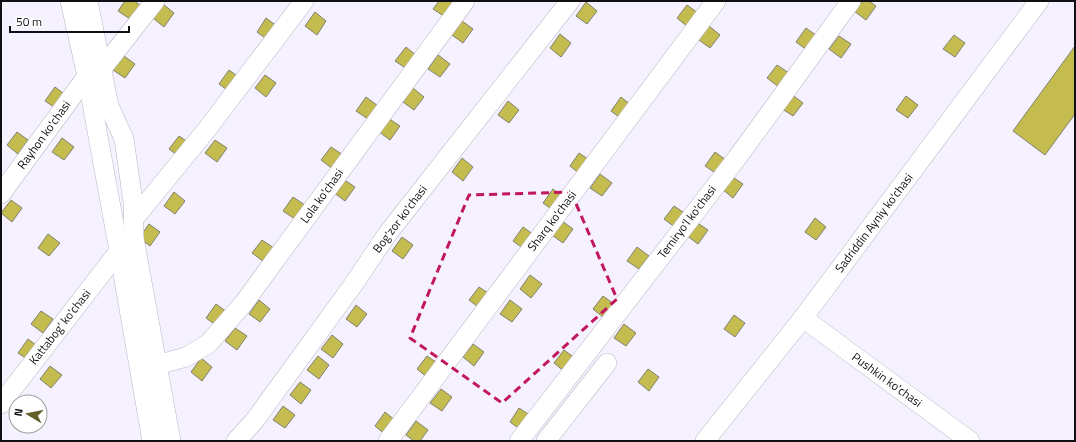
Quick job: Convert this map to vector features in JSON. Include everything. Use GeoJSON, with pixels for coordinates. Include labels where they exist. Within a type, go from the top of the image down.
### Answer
{"type":"FeatureCollection","features":[{"type":"Feature","properties":{"kind":"street"},"geometry":{"type":"LineString","coordinates":[[70,1],[94,73],[124,139],[133,202],[134,238],[171,441]]}},
{"type":"Feature","properties":{"kind":"street"},"geometry":{"type":"LineString","coordinates":[[88,1],[94,73],[147,437]]}},
{"type":"Feature","properties":{"kind":"street","name":"Rayhon ko'chasi"},"geometry":{"type":"LineString","coordinates":[[1,194],[94,73],[155,1]]}},
{"type":"Feature","properties":{"kind":"street"},"geometry":{"type":"LineString","coordinates":[[134,220],[208,128],[304,1]]}},
{"type":"Feature","properties":{"kind":"street","name":"Lola ko'chasi"},"geometry":{"type":"LineString","coordinates":[[157,365],[186,357],[208,344],[242,304],[465,1]]}},
{"type":"Feature","properties":{"kind":"street","name":"Bog'zor ko'chasi"},"geometry":{"type":"LineString","coordinates":[[236,441],[255,420],[353,285],[388,233],[570,1]]}},
{"type":"Feature","properties":{"kind":"street","name":"Sharq ko'chasi"},"geometry":{"type":"LineString","coordinates":[[388,441],[716,1]]}},
{"type":"Feature","properties":{"kind":"street","name":"Temiryo'l ko'chasi"},"geometry":{"type":"LineString","coordinates":[[519,441],[736,158],[851,1]]}},
{"type":"Feature","properties":{"kind":"street","name":"Sadriddin Ayniy ko'chasi"},"geometry":{"type":"LineString","coordinates":[[705,441],[803,318],[1039,1]]}},
{"type":"Feature","properties":{"kind":"street","name":"Kattabog' ko'chasi"},"geometry":{"type":"LineString","coordinates":[[1,404],[119,251]]}},
{"type":"Feature","properties":{"kind":"street","name":"Pushkin ko'chasi"},"geometry":{"type":"LineString","coordinates":[[803,318],[970,441]]}},
{"type":"Feature","properties":{"kind":"street"},"geometry":{"type":"LineString","coordinates":[[546,441],[607,363]]}},
{"type":"Feature","properties":{"kind":"highlighted area"},"geometry":{"type":"Polygon","coordinates":[[[571,192],[617,299],[502,403],[410,338],[469,195],[571,192]]]}},
{"type":"Feature","properties":{"kind":"building"},"geometry":{"type":"Polygon","coordinates":[[[125,1],[134,1],[140,5],[130,19],[118,11],[125,1]]]}},
{"type":"Feature","properties":{"kind":"building"},"geometry":{"type":"Polygon","coordinates":[[[439,1],[451,1],[455,3],[445,17],[433,9],[439,1]]]}},
{"type":"Feature","properties":{"kind":"building"},"geometry":{"type":"Polygon","coordinates":[[[862,1],[869,1],[876,6],[866,20],[854,11],[862,1]]]}},
{"type":"Feature","properties":{"kind":"building"},"geometry":{"type":"Polygon","coordinates":[[[586,2],[597,11],[587,24],[576,16],[586,2]]]}},
{"type":"Feature","properties":{"kind":"building"},"geometry":{"type":"Polygon","coordinates":[[[163,4],[174,13],[164,27],[153,18],[163,4]]]}},
{"type":"Feature","properties":{"kind":"building"},"geometry":{"type":"Polygon","coordinates":[[[687,5],[698,13],[688,27],[677,18],[687,5]]]}},
{"type":"Feature","properties":{"kind":"building"},"geometry":{"type":"Polygon","coordinates":[[[315,12],[326,21],[317,35],[305,26],[315,12]]]}},
{"type":"Feature","properties":{"kind":"building"},"geometry":{"type":"Polygon","coordinates":[[[266,18],[278,27],[268,40],[257,32],[266,18]]]}},
{"type":"Feature","properties":{"kind":"building"},"geometry":{"type":"Polygon","coordinates":[[[462,21],[473,29],[463,43],[452,35],[462,21]]]}},
{"type":"Feature","properties":{"kind":"building"},"geometry":{"type":"Polygon","coordinates":[[[709,26],[720,35],[710,48],[699,40],[709,26]]]}},
{"type":"Feature","properties":{"kind":"building"},"geometry":{"type":"Polygon","coordinates":[[[806,28],[817,36],[807,50],[796,42],[806,28]]]}},
{"type":"Feature","properties":{"kind":"building"},"geometry":{"type":"Polygon","coordinates":[[[560,34],[571,43],[561,57],[550,48],[560,34]]]}},
{"type":"Feature","properties":{"kind":"building"},"geometry":{"type":"Polygon","coordinates":[[[954,35],[965,43],[955,57],[943,49],[954,35]]]}},
{"type":"Feature","properties":{"kind":"building"},"geometry":{"type":"Polygon","coordinates":[[[839,36],[851,44],[841,58],[829,49],[839,36]]]}},
{"type":"Feature","properties":{"kind":"building"},"geometry":{"type":"Polygon","coordinates":[[[1075,46],[1075,114],[1045,155],[1013,131],[1075,46]]]}},
{"type":"Feature","properties":{"kind":"building"},"geometry":{"type":"Polygon","coordinates":[[[406,47],[417,56],[407,69],[395,61],[406,47]]]}},
{"type":"Feature","properties":{"kind":"building"},"geometry":{"type":"Polygon","coordinates":[[[438,55],[450,64],[440,77],[428,69],[438,55]]]}},
{"type":"Feature","properties":{"kind":"building"},"geometry":{"type":"Polygon","coordinates":[[[124,56],[135,64],[125,78],[113,70],[124,56]]]}},
{"type":"Feature","properties":{"kind":"building"},"geometry":{"type":"Polygon","coordinates":[[[777,65],[789,73],[779,87],[767,78],[777,65]]]}},
{"type":"Feature","properties":{"kind":"building"},"geometry":{"type":"Polygon","coordinates":[[[229,70],[240,78],[230,92],[219,84],[229,70]]]}},
{"type":"Feature","properties":{"kind":"building"},"geometry":{"type":"Polygon","coordinates":[[[265,75],[276,83],[266,97],[255,88],[265,75]]]}},
{"type":"Feature","properties":{"kind":"building"},"geometry":{"type":"Polygon","coordinates":[[[55,87],[67,96],[57,109],[45,101],[55,87]]]}},
{"type":"Feature","properties":{"kind":"building"},"geometry":{"type":"Polygon","coordinates":[[[413,88],[424,97],[414,110],[403,102],[413,88]]]}},
{"type":"Feature","properties":{"kind":"building"},"geometry":{"type":"Polygon","coordinates":[[[791,94],[803,103],[793,116],[781,108],[791,94]]]}},
{"type":"Feature","properties":{"kind":"building"},"geometry":{"type":"Polygon","coordinates":[[[906,96],[918,105],[908,118],[896,110],[906,96]]]}},
{"type":"Feature","properties":{"kind":"building"},"geometry":{"type":"Polygon","coordinates":[[[366,97],[378,106],[368,119],[356,111],[366,97]]]}},
{"type":"Feature","properties":{"kind":"building"},"geometry":{"type":"Polygon","coordinates":[[[621,97],[632,106],[623,120],[611,111],[621,97]]]}},
{"type":"Feature","properties":{"kind":"building"},"geometry":{"type":"Polygon","coordinates":[[[508,101],[519,110],[509,123],[498,115],[508,101]]]}},
{"type":"Feature","properties":{"kind":"building"},"geometry":{"type":"Polygon","coordinates":[[[388,118],[400,126],[390,140],[378,131],[388,118]]]}},
{"type":"Feature","properties":{"kind":"building"},"geometry":{"type":"Polygon","coordinates":[[[17,132],[28,140],[18,154],[7,145],[17,132]]]}},
{"type":"Feature","properties":{"kind":"building"},"geometry":{"type":"Polygon","coordinates":[[[179,136],[191,144],[181,158],[169,149],[179,136]]]}},
{"type":"Feature","properties":{"kind":"building"},"geometry":{"type":"Polygon","coordinates":[[[62,138],[74,147],[64,160],[52,152],[62,138]]]}},
{"type":"Feature","properties":{"kind":"building"},"geometry":{"type":"Polygon","coordinates":[[[215,140],[227,148],[217,162],[205,153],[215,140]]]}},
{"type":"Feature","properties":{"kind":"building"},"geometry":{"type":"Polygon","coordinates":[[[331,147],[343,155],[333,169],[321,160],[331,147]]]}},
{"type":"Feature","properties":{"kind":"building"},"geometry":{"type":"Polygon","coordinates":[[[715,152],[726,160],[717,174],[705,166],[715,152]]]}},
{"type":"Feature","properties":{"kind":"building"},"geometry":{"type":"Polygon","coordinates":[[[579,153],[591,161],[581,175],[570,166],[579,153]]]}},
{"type":"Feature","properties":{"kind":"building"},"geometry":{"type":"Polygon","coordinates":[[[462,158],[473,167],[463,181],[452,172],[462,158]]]}},
{"type":"Feature","properties":{"kind":"building"},"geometry":{"type":"Polygon","coordinates":[[[600,174],[612,183],[602,196],[590,188],[600,174]]]}},
{"type":"Feature","properties":{"kind":"building"},"geometry":{"type":"Polygon","coordinates":[[[731,176],[743,184],[733,198],[722,189],[731,176]]]}},
{"type":"Feature","properties":{"kind":"building"},"geometry":{"type":"Polygon","coordinates":[[[343,179],[355,187],[345,201],[333,192],[343,179]]]}},
{"type":"Feature","properties":{"kind":"building"},"geometry":{"type":"Polygon","coordinates":[[[553,189],[564,198],[554,211],[543,203],[553,189]]]}},
{"type":"Feature","properties":{"kind":"building"},"geometry":{"type":"Polygon","coordinates":[[[174,192],[185,201],[175,214],[164,206],[174,192]]]}},
{"type":"Feature","properties":{"kind":"building"},"geometry":{"type":"Polygon","coordinates":[[[293,197],[305,205],[295,219],[283,211],[293,197]]]}},
{"type":"Feature","properties":{"kind":"building"},"geometry":{"type":"Polygon","coordinates":[[[11,200],[22,208],[12,222],[1,213],[11,200]]]}},
{"type":"Feature","properties":{"kind":"building"},"geometry":{"type":"Polygon","coordinates":[[[674,206],[686,214],[676,228],[664,219],[674,206]]]}},
{"type":"Feature","properties":{"kind":"building"},"geometry":{"type":"Polygon","coordinates":[[[815,218],[826,227],[816,240],[805,232],[815,218]]]}},
{"type":"Feature","properties":{"kind":"building"},"geometry":{"type":"Polygon","coordinates":[[[562,221],[573,229],[563,243],[552,235],[562,221]]]}},
{"type":"Feature","properties":{"kind":"building"},"geometry":{"type":"Polygon","coordinates":[[[696,222],[708,230],[698,244],[686,235],[696,222]]]}},
{"type":"Feature","properties":{"kind":"building"},"geometry":{"type":"Polygon","coordinates":[[[149,224],[160,232],[150,246],[139,238],[149,224]]]}},
{"type":"Feature","properties":{"kind":"building"},"geometry":{"type":"Polygon","coordinates":[[[523,227],[534,235],[524,249],[513,241],[523,227]]]}},
{"type":"Feature","properties":{"kind":"building"},"geometry":{"type":"Polygon","coordinates":[[[48,234],[60,243],[49,256],[38,248],[48,234]]]}},
{"type":"Feature","properties":{"kind":"building"},"geometry":{"type":"Polygon","coordinates":[[[402,237],[413,245],[403,259],[392,251],[402,237]]]}},
{"type":"Feature","properties":{"kind":"building"},"geometry":{"type":"Polygon","coordinates":[[[262,240],[274,248],[264,262],[252,253],[262,240]]]}},
{"type":"Feature","properties":{"kind":"building"},"geometry":{"type":"Polygon","coordinates":[[[637,247],[649,256],[639,269],[627,261],[637,247]]]}},
{"type":"Feature","properties":{"kind":"building"},"geometry":{"type":"Polygon","coordinates":[[[530,275],[542,284],[531,298],[520,289],[530,275]]]}},
{"type":"Feature","properties":{"kind":"building"},"geometry":{"type":"Polygon","coordinates":[[[479,287],[491,295],[481,309],[469,300],[479,287]]]}},
{"type":"Feature","properties":{"kind":"building"},"geometry":{"type":"Polygon","coordinates":[[[603,296],[614,304],[604,318],[593,309],[603,296]]]}},
{"type":"Feature","properties":{"kind":"building"},"geometry":{"type":"Polygon","coordinates":[[[259,300],[270,309],[260,322],[249,314],[259,300]]]}},
{"type":"Feature","properties":{"kind":"building"},"geometry":{"type":"Polygon","coordinates":[[[510,300],[522,309],[512,322],[500,314],[510,300]]]}},
{"type":"Feature","properties":{"kind":"building"},"geometry":{"type":"Polygon","coordinates":[[[216,304],[227,312],[217,326],[206,318],[216,304]]]}},
{"type":"Feature","properties":{"kind":"building"},"geometry":{"type":"Polygon","coordinates":[[[356,305],[367,314],[357,327],[346,319],[356,305]]]}},
{"type":"Feature","properties":{"kind":"building"},"geometry":{"type":"Polygon","coordinates":[[[41,311],[53,319],[43,333],[31,324],[41,311]]]}},
{"type":"Feature","properties":{"kind":"building"},"geometry":{"type":"Polygon","coordinates":[[[734,315],[745,323],[735,337],[724,329],[734,315]]]}},
{"type":"Feature","properties":{"kind":"building"},"geometry":{"type":"Polygon","coordinates":[[[624,324],[636,333],[626,346],[614,338],[624,324]]]}},
{"type":"Feature","properties":{"kind":"building"},"geometry":{"type":"Polygon","coordinates":[[[235,328],[247,336],[237,350],[225,341],[235,328]]]}},
{"type":"Feature","properties":{"kind":"building"},"geometry":{"type":"Polygon","coordinates":[[[332,335],[343,344],[333,358],[321,349],[332,335]]]}},
{"type":"Feature","properties":{"kind":"building"},"geometry":{"type":"Polygon","coordinates":[[[28,339],[40,348],[30,361],[18,353],[28,339]]]}},
{"type":"Feature","properties":{"kind":"building"},"geometry":{"type":"Polygon","coordinates":[[[473,344],[484,352],[474,366],[463,357],[473,344]]]}},
{"type":"Feature","properties":{"kind":"building"},"geometry":{"type":"Polygon","coordinates":[[[564,350],[575,358],[565,372],[554,363],[564,350]]]}},
{"type":"Feature","properties":{"kind":"building"},"geometry":{"type":"Polygon","coordinates":[[[318,356],[329,365],[319,379],[307,370],[318,356]]]}},
{"type":"Feature","properties":{"kind":"building"},"geometry":{"type":"Polygon","coordinates":[[[427,356],[439,364],[428,378],[417,369],[427,356]]]}},
{"type":"Feature","properties":{"kind":"building"},"geometry":{"type":"Polygon","coordinates":[[[201,358],[212,367],[202,381],[191,372],[201,358]]]}},
{"type":"Feature","properties":{"kind":"building"},"geometry":{"type":"Polygon","coordinates":[[[50,366],[62,375],[51,388],[40,379],[50,366]]]}},
{"type":"Feature","properties":{"kind":"building"},"geometry":{"type":"Polygon","coordinates":[[[648,369],[659,377],[649,391],[638,382],[648,369]]]}},
{"type":"Feature","properties":{"kind":"building"},"geometry":{"type":"Polygon","coordinates":[[[300,382],[311,390],[301,404],[290,395],[300,382]]]}},
{"type":"Feature","properties":{"kind":"building"},"geometry":{"type":"Polygon","coordinates":[[[441,389],[452,397],[442,411],[430,403],[441,389]]]}},
{"type":"Feature","properties":{"kind":"building"},"geometry":{"type":"Polygon","coordinates":[[[283,406],[295,415],[285,428],[273,420],[283,406]]]}},
{"type":"Feature","properties":{"kind":"building"},"geometry":{"type":"Polygon","coordinates":[[[519,408],[531,416],[521,430],[510,422],[519,408]]]}},
{"type":"Feature","properties":{"kind":"building"},"geometry":{"type":"Polygon","coordinates":[[[385,412],[396,421],[386,435],[375,426],[385,412]]]}},
{"type":"Feature","properties":{"kind":"building"},"geometry":{"type":"Polygon","coordinates":[[[416,421],[428,430],[420,441],[414,441],[406,435],[416,421]]]}}]}
